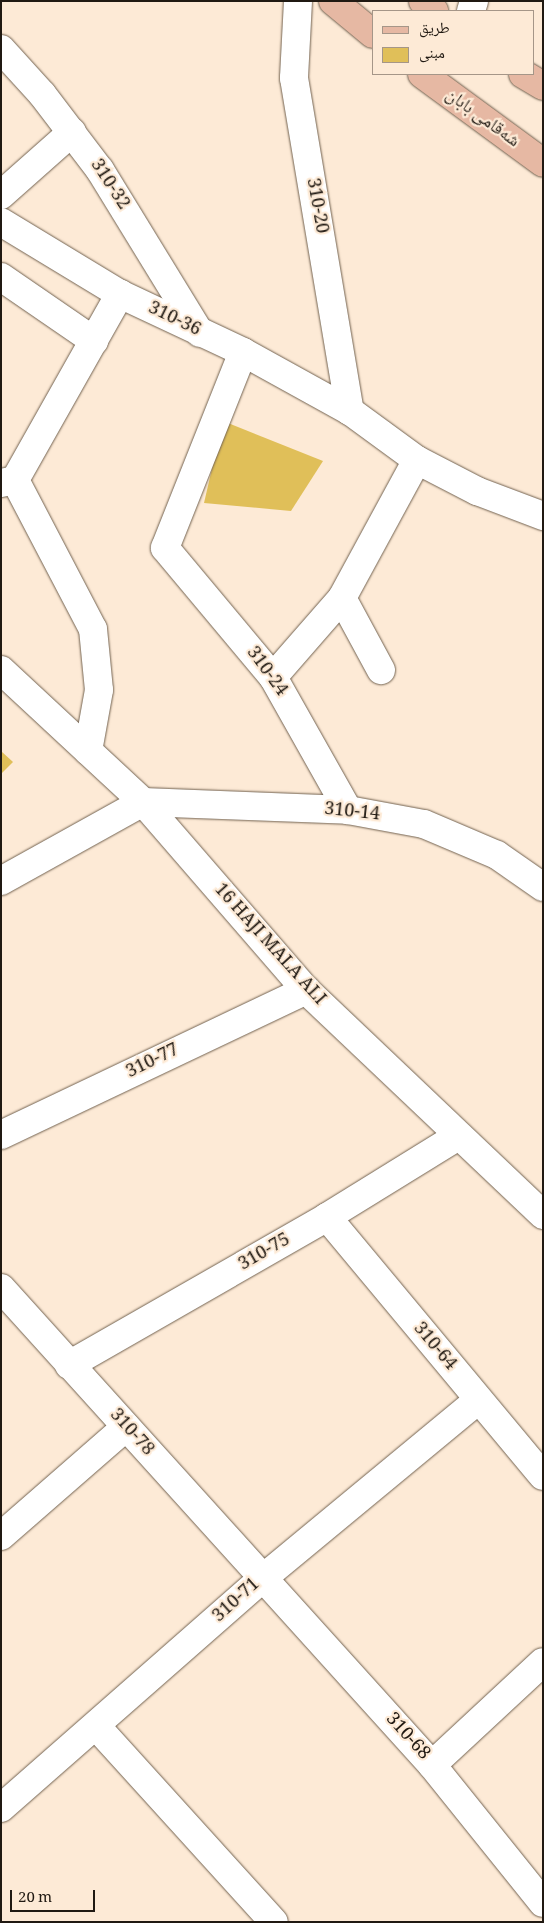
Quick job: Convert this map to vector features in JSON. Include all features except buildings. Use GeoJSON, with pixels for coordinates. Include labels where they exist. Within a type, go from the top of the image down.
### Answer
{"type":"FeatureCollection","features":[{"type":"Feature","properties":{"kind":"main road"},"geometry":{"type":"LineString","coordinates":[[333,1],[372,33]]}},
{"type":"Feature","properties":{"kind":"main road"},"geometry":{"type":"LineString","coordinates":[[423,1],[433,10]]}},
{"type":"Feature","properties":{"kind":"main road","name":"شەقامی بابان"},"geometry":{"type":"LineString","coordinates":[[423,75],[543,163]]}},
{"type":"Feature","properties":{"kind":"main road"},"geometry":{"type":"LineString","coordinates":[[525,75],[543,86]]}},
{"type":"Feature","properties":{"kind":"street","name":"310-20"},"geometry":{"type":"LineString","coordinates":[[298,1],[294,78],[350,411]]}},
{"type":"Feature","properties":{"kind":"street","name":"310-32"},"geometry":{"type":"LineString","coordinates":[[1,49],[72,132],[100,170],[200,333]]}},
{"type":"Feature","properties":{"kind":"street"},"geometry":{"type":"LineString","coordinates":[[1,195],[72,132]]}},
{"type":"Feature","properties":{"kind":"street","name":"310-36"},"geometry":{"type":"LineString","coordinates":[[1,222],[120,294],[243,352],[350,411],[417,460],[478,490],[543,516]]}},
{"type":"Feature","properties":{"kind":"street"},"geometry":{"type":"LineString","coordinates":[[1,277],[94,341]]}},
{"type":"Feature","properties":{"kind":"street"},"geometry":{"type":"LineString","coordinates":[[88,751],[99,690],[93,629],[8,482],[94,341],[120,294]]}},
{"type":"Feature","properties":{"kind":"street","name":"310-24"},"geometry":{"type":"LineString","coordinates":[[243,352],[165,548],[273,677],[348,810]]}},
{"type":"Feature","properties":{"kind":"street"},"geometry":{"type":"LineString","coordinates":[[273,677],[342,598],[417,460]]}},
{"type":"Feature","properties":{"kind":"street"},"geometry":{"type":"LineString","coordinates":[[342,598],[381,670]]}},
{"type":"Feature","properties":{"kind":"street","name":"16 HAJI MALA ALI"},"geometry":{"type":"LineString","coordinates":[[1,670],[144,802],[306,990],[543,1215]]}},
{"type":"Feature","properties":{"kind":"street"},"geometry":{"type":"LineString","coordinates":[[1,882],[144,802]]}},
{"type":"Feature","properties":{"kind":"street","name":"310-14"},"geometry":{"type":"LineString","coordinates":[[144,802],[348,810],[424,824],[461,837],[496,855],[543,887]]}},
{"type":"Feature","properties":{"kind":"street","name":"310-77"},"geometry":{"type":"LineString","coordinates":[[1,1135],[306,990]]}},
{"type":"Feature","properties":{"kind":"street","name":"310-75"},"geometry":{"type":"LineString","coordinates":[[69,1365],[327,1217],[458,1136]]}},
{"type":"Feature","properties":{"kind":"street","name":"310-64"},"geometry":{"type":"LineString","coordinates":[[327,1217],[543,1476]]}},
{"type":"Feature","properties":{"kind":"street","name":"310-78"},"geometry":{"type":"LineString","coordinates":[[1,1288],[263,1578]]}},
{"type":"Feature","properties":{"kind":"street","name":"310-71"},"geometry":{"type":"LineString","coordinates":[[1,1808],[97,1727],[263,1578],[478,1400]]}},
{"type":"Feature","properties":{"kind":"street"},"geometry":{"type":"LineString","coordinates":[[1,1536],[126,1427]]}},
{"type":"Feature","properties":{"kind":"street","name":"310-68"},"geometry":{"type":"LineString","coordinates":[[263,1578],[432,1765],[543,1903]]}},
{"type":"Feature","properties":{"kind":"street"},"geometry":{"type":"LineString","coordinates":[[432,1765],[543,1662]]}},
{"type":"Feature","properties":{"kind":"street"},"geometry":{"type":"LineString","coordinates":[[97,1727],[274,1922]]}}]}
